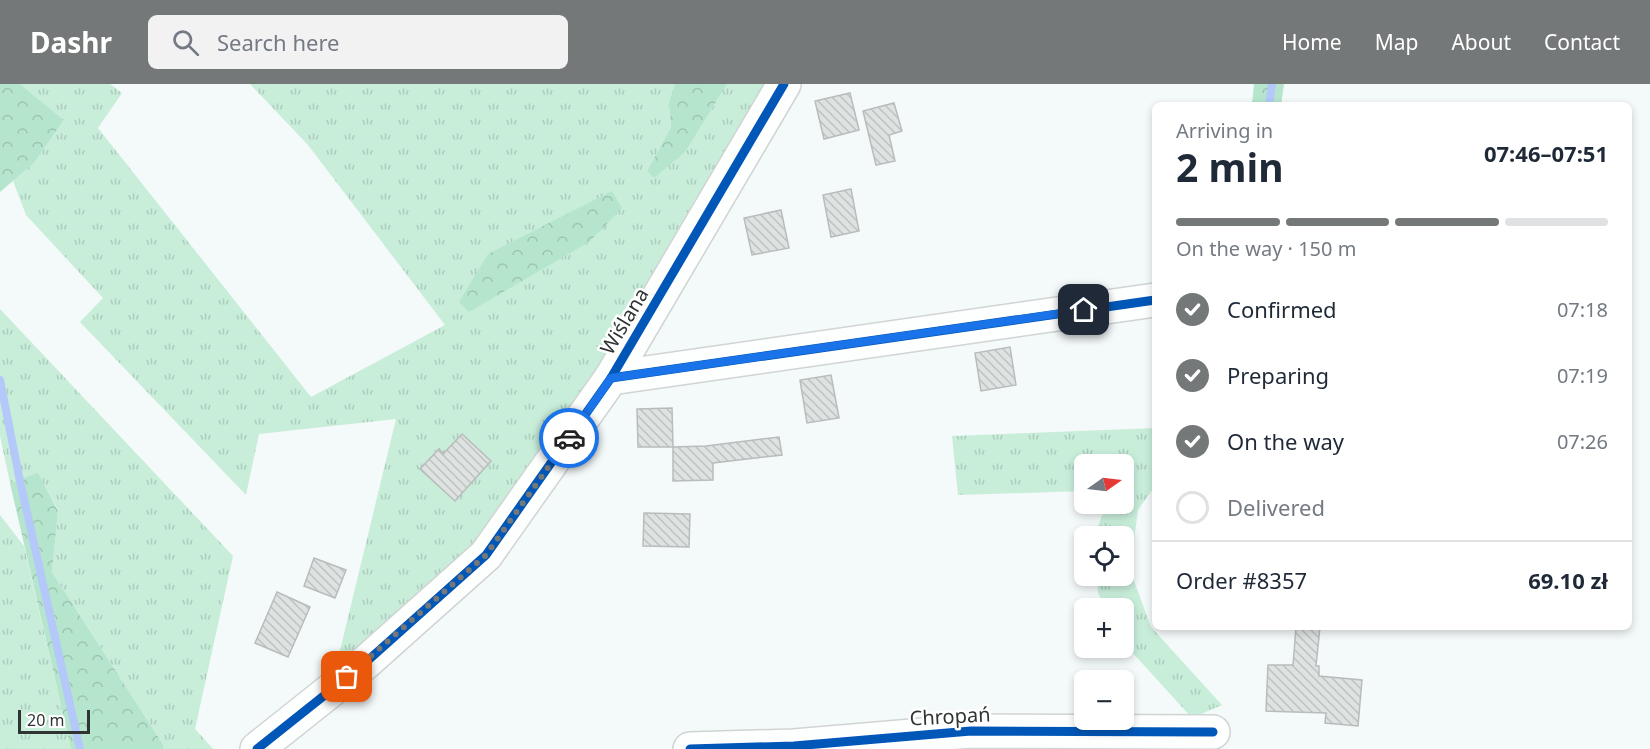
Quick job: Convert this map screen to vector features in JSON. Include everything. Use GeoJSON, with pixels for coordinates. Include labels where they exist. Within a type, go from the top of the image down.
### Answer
{"type":"FeatureCollection","features":[{"type":"Feature","properties":{"kind":"street","name":"Wiślana"},"geometry":{"type":"LineString","coordinates":[[257,749],[365,663],[486,555],[611,378],[784,84]]}},
{"type":"Feature","properties":{"kind":"street"},"geometry":{"type":"LineString","coordinates":[[611,378],[1152,300]]}},
{"type":"Feature","properties":{"kind":"street","name":"Chropań"},"geometry":{"type":"LineString","coordinates":[[690,749],[794,746],[971,731],[1213,732]]}},
{"type":"Feature","properties":{"kind":"green space"},"geometry":{"type":"Polygon","coordinates":[[[0,84],[20,84],[64,120],[34,163],[0,192],[0,84]]]}},
{"type":"Feature","properties":{"kind":"green space"},"geometry":{"type":"Polygon","coordinates":[[[20,84],[110,84],[122,93],[98,128],[311,397],[445,325],[308,145],[250,84],[675,84],[669,101],[671,127],[647,171],[686,151],[727,84],[774,84],[596,380],[474,544],[335,671],[396,419],[259,434],[246,495],[80,322],[103,298],[26,215],[13,181],[34,163],[64,120],[20,84]]]}},
{"type":"Feature","properties":{"kind":"green space"},"geometry":{"type":"Polygon","coordinates":[[[675,84],[727,84],[686,151],[654,178],[647,171],[671,127],[669,101],[675,84]]]}},
{"type":"Feature","properties":{"kind":"green space"},"geometry":{"type":"Polygon","coordinates":[[[1254,84],[1284,84],[1281,102],[1252,102],[1254,84]]]}},
{"type":"Feature","properties":{"kind":"green space"},"geometry":{"type":"Polygon","coordinates":[[[612,191],[622,208],[589,242],[469,312],[459,302],[488,254],[612,191]]]}},
{"type":"Feature","properties":{"kind":"green space"},"geometry":{"type":"Polygon","coordinates":[[[0,309],[233,556],[195,729],[213,749],[163,749],[164,746],[52,572],[58,510],[38,474],[10,483],[0,436],[0,309]]]}},
{"type":"Feature","properties":{"kind":"green space"},"geometry":{"type":"Polygon","coordinates":[[[1152,428],[1152,490],[1138,510],[1134,540],[1134,526],[1098,526],[1102,514],[1134,514],[1134,454],[1074,454],[1074,491],[958,495],[952,436],[1152,428]]]}},
{"type":"Feature","properties":{"kind":"green space"},"geometry":{"type":"Polygon","coordinates":[[[38,473],[58,511],[52,572],[164,746],[163,749],[71,749],[10,483],[38,473]]]}},
{"type":"Feature","properties":{"kind":"green space"},"geometry":{"type":"Polygon","coordinates":[[[0,515],[24,546],[71,749],[0,749],[0,515]]]}},
{"type":"Feature","properties":{"kind":"green space"},"geometry":{"type":"Polygon","coordinates":[[[1134,581],[1152,630],[1222,705],[1192,718],[1134,654],[1134,598],[1100,598],[1098,586],[1134,586],[1134,581]]]}},
{"type":"Feature","properties":{"kind":"building"},"geometry":{"type":"Polygon","coordinates":[[[850,93],[859,130],[824,139],[815,101],[850,93]]]}},
{"type":"Feature","properties":{"kind":"building"},"geometry":{"type":"Polygon","coordinates":[[[894,103],[902,131],[889,135],[895,161],[876,165],[863,111],[894,103]]]}},
{"type":"Feature","properties":{"kind":"building"},"geometry":{"type":"Polygon","coordinates":[[[851,189],[859,231],[831,237],[823,195],[851,189]]]}},
{"type":"Feature","properties":{"kind":"building"},"geometry":{"type":"Polygon","coordinates":[[[781,210],[789,248],[752,255],[744,218],[781,210]]]}},
{"type":"Feature","properties":{"kind":"building"},"geometry":{"type":"Polygon","coordinates":[[[1010,347],[1016,385],[981,391],[975,353],[1010,347]]]}},
{"type":"Feature","properties":{"kind":"building"},"geometry":{"type":"Polygon","coordinates":[[[831,375],[839,418],[807,423],[800,380],[831,375]]]}},
{"type":"Feature","properties":{"kind":"building"},"geometry":{"type":"Polygon","coordinates":[[[672,408],[673,447],[638,447],[637,409],[672,408]]]}},
{"type":"Feature","properties":{"kind":"building"},"geometry":{"type":"Polygon","coordinates":[[[462,434],[491,461],[455,501],[420,469],[439,449],[443,454],[462,434]]]}},
{"type":"Feature","properties":{"kind":"building"},"geometry":{"type":"Polygon","coordinates":[[[779,437],[782,455],[713,463],[713,480],[673,481],[673,447],[706,446],[779,437]]]}},
{"type":"Feature","properties":{"kind":"building"},"geometry":{"type":"Polygon","coordinates":[[[644,513],[690,514],[689,547],[643,546],[644,513]]]}},
{"type":"Feature","properties":{"kind":"building"},"geometry":{"type":"Polygon","coordinates":[[[314,558],[346,570],[335,598],[304,586],[314,558]]]}},
{"type":"Feature","properties":{"kind":"building"},"geometry":{"type":"Polygon","coordinates":[[[277,592],[310,607],[288,657],[255,643],[277,592]]]}},
{"type":"Feature","properties":{"kind":"building"},"geometry":{"type":"Polygon","coordinates":[[[1296,630],[1320,630],[1316,666],[1319,666],[1319,676],[1362,680],[1358,726],[1325,723],[1326,713],[1266,711],[1268,665],[1293,665],[1296,630]]]}},
{"type":"Feature","properties":{"kind":"waterway"},"geometry":{"type":"LineString","coordinates":[[1269,102],[1272,84]]}},
{"type":"Feature","properties":{"kind":"waterway"},"geometry":{"type":"LineString","coordinates":[[0,380],[20,481],[80,749]]}},
{"type":"Feature","properties":{"kind":"cycle path"},"geometry":{"type":"LineString","coordinates":[[257,749],[365,663],[486,555],[611,378],[784,84]]}},
{"type":"Feature","properties":{"kind":"cycle path"},"geometry":{"type":"LineString","coordinates":[[611,378],[1152,300]]}},
{"type":"Feature","properties":{"kind":"cycle path"},"geometry":{"type":"LineString","coordinates":[[690,749],[794,746],[971,731],[1213,732]]}},
{"type":"Feature","properties":{"kind":"way so far"},"geometry":{"type":"LineString","coordinates":[[347,677],[486,555],[569,438]]}},
{"type":"Feature","properties":{"kind":"route"},"geometry":{"type":"LineString","coordinates":[[569,438],[611,378],[1084,310]]}}]}
